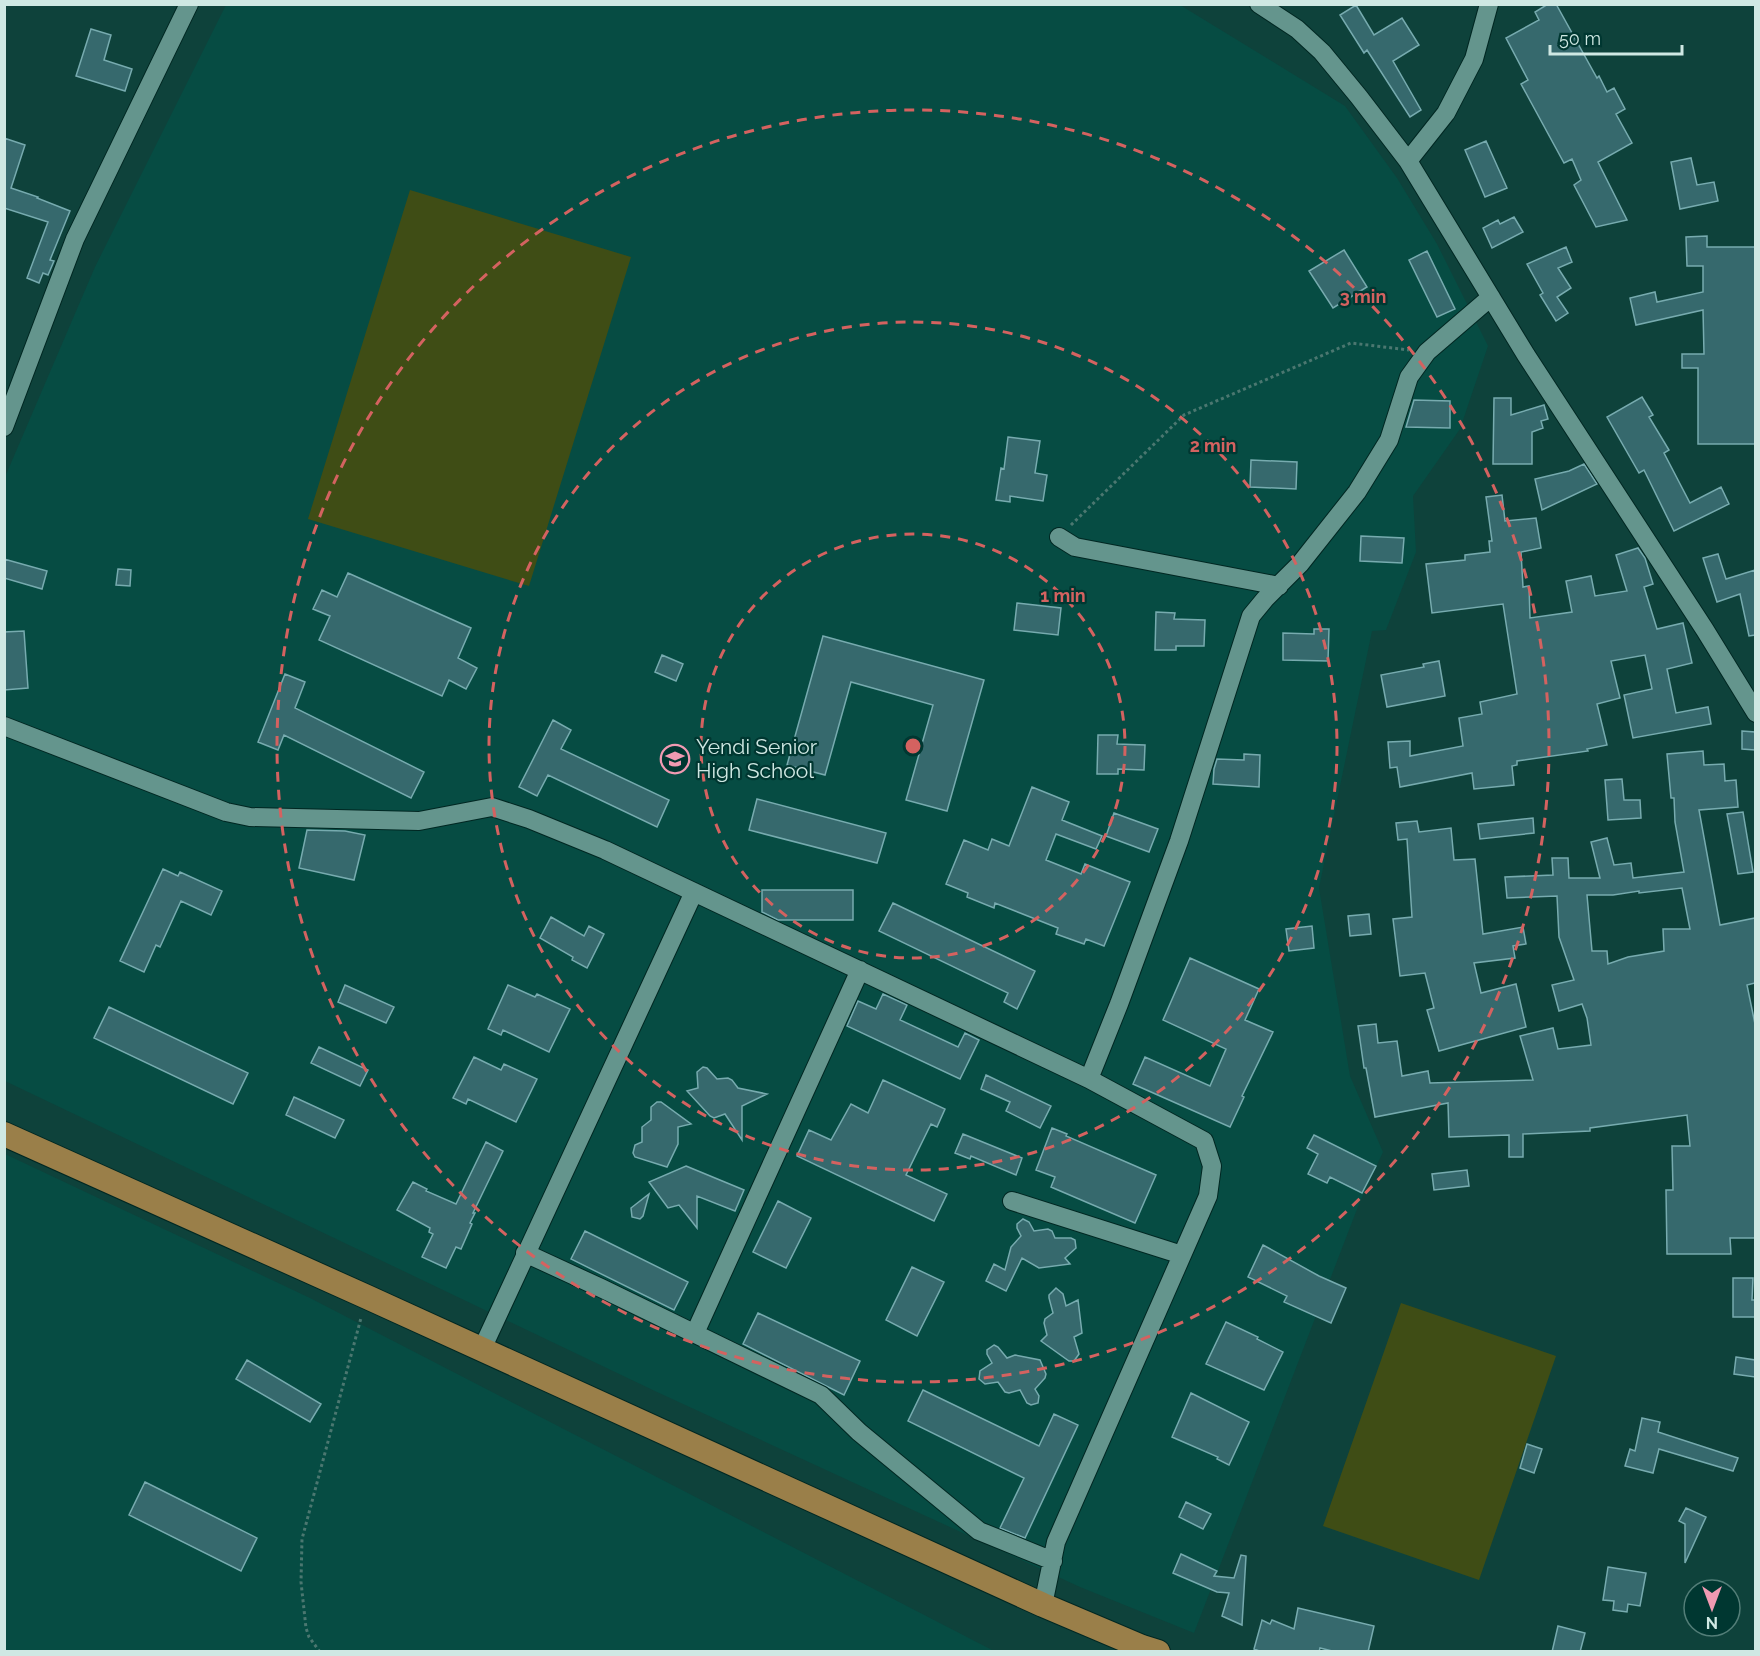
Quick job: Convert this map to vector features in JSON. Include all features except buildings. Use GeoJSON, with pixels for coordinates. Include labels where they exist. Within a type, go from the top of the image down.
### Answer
{"type":"FeatureCollection","features":[{"type":"Feature","properties":{"kind":"main road"},"geometry":{"type":"LineString","coordinates":[[4,1134],[1043,1605],[1158,1652]]}},
{"type":"Feature","properties":{"kind":"street"},"geometry":{"type":"LineString","coordinates":[[4,427],[75,239],[189,4]]}},
{"type":"Feature","properties":{"kind":"street"},"geometry":{"type":"LineString","coordinates":[[1259,4],[1297,29],[1322,52],[1408,161],[1526,355],[1705,630],[1755,713]]}},
{"type":"Feature","properties":{"kind":"street"},"geometry":{"type":"LineString","coordinates":[[1408,161],[1446,113],[1470,68],[1489,4]]}},
{"type":"Feature","properties":{"kind":"street"},"geometry":{"type":"LineString","coordinates":[[1089,1079],[1179,841],[1251,616],[1300,564],[1357,492],[1389,440],[1409,377],[1427,352],[1491,297]]}},
{"type":"Feature","properties":{"kind":"street"},"geometry":{"type":"LineString","coordinates":[[1059,537],[1075,547],[1279,586]]}},
{"type":"Feature","properties":{"kind":"street"},"geometry":{"type":"LineString","coordinates":[[4,726],[226,812],[250,817],[419,821],[492,807],[529,819],[605,850],[1089,1079],[1204,1141],[1212,1166],[1208,1197],[1067,1514],[1056,1542],[1043,1605]]}},
{"type":"Feature","properties":{"kind":"street"},"geometry":{"type":"LineString","coordinates":[[482,1349],[694,892]]}},
{"type":"Feature","properties":{"kind":"street"},"geometry":{"type":"LineString","coordinates":[[695,1333],[860,970]]}},
{"type":"Feature","properties":{"kind":"street"},"geometry":{"type":"LineString","coordinates":[[1012,1201],[1182,1255]]}},
{"type":"Feature","properties":{"kind":"street"},"geometry":{"type":"LineString","coordinates":[[525,1253],[821,1395],[859,1432],[979,1531],[1053,1561]]}},
{"type":"Feature","properties":{"kind":"path"},"geometry":{"type":"LineString","coordinates":[[1059,537],[1184,415],[1351,343],[1427,352]]}},
{"type":"Feature","properties":{"kind":"path"},"geometry":{"type":"LineString","coordinates":[[320,1652],[309,1637],[306,1628],[301,1582],[302,1539],[367,1297]]}},
{"type":"Feature","properties":{"kind":"shaded area","name":"Yendi Senior High School"},"geometry":{"type":"Polygon","coordinates":[[[226,5],[1180,5],[1345,106],[1397,178],[1437,244],[1488,346],[1460,429],[1413,496],[1416,552],[1386,630],[1372,631],[1319,888],[1350,1076],[1383,1152],[1359,1204],[1194,1633],[1080,1587],[657,1392],[5,1081],[5,477],[95,267],[226,5]]]}},
{"type":"Feature","properties":{"kind":"shaded area"},"geometry":{"type":"Polygon","coordinates":[[[410,190],[631,257],[529,586],[308,519],[410,190]]]}},
{"type":"Feature","properties":{"kind":"shaded area"},"geometry":{"type":"Polygon","coordinates":[[[5,1154],[310,1298],[994,1651],[5,1652],[5,1154]]]}},
{"type":"Feature","properties":{"kind":"shaded area"},"geometry":{"type":"Polygon","coordinates":[[[1401,1303],[1556,1356],[1479,1580],[1323,1526],[1401,1303]]]}},
{"type":"Feature","properties":{"kind":"place","name":"Yendi Senior High School"},"geometry":{"type":"Point","coordinates":[675,759]}}]}
